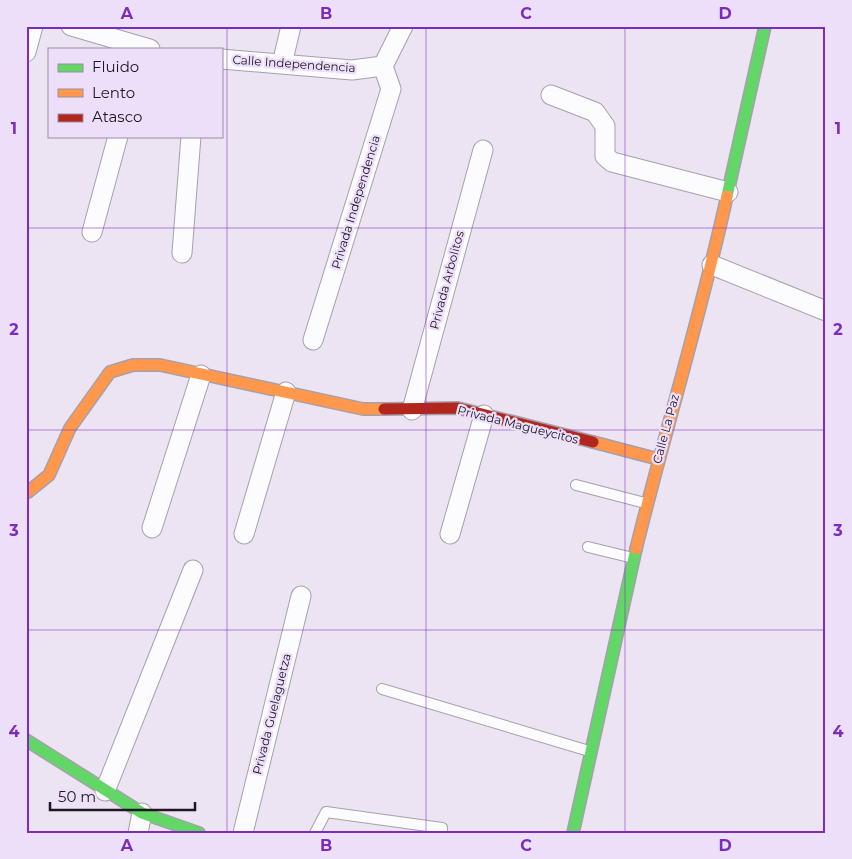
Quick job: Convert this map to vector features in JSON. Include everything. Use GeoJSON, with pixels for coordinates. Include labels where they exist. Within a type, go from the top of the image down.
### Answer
{"type":"FeatureCollection","features":[{"type":"Feature","properties":{"kind":"main road","name":"Calle La Paz"},"geometry":{"type":"LineString","coordinates":[[573,833],[634,558],[658,460],[712,266],[765,26]]}},
{"type":"Feature","properties":{"kind":"main road","name":"Privada Magueycitos"},"geometry":{"type":"LineString","coordinates":[[28,492],[49,475],[70,428],[110,372],[132,365],[160,365],[363,410],[458,408],[658,460]]}},
{"type":"Feature","properties":{"kind":"main road"},"geometry":{"type":"LineString","coordinates":[[26,740],[142,813],[198,833]]}},
{"type":"Feature","properties":{"kind":"street"},"geometry":{"type":"LineString","coordinates":[[26,52],[33,26]]}},
{"type":"Feature","properties":{"kind":"street"},"geometry":{"type":"LineString","coordinates":[[71,26],[145,48]]}},
{"type":"Feature","properties":{"kind":"street"},"geometry":{"type":"LineString","coordinates":[[282,64],[291,26]]}},
{"type":"Feature","properties":{"kind":"street"},"geometry":{"type":"LineString","coordinates":[[383,66],[403,26]]}},
{"type":"Feature","properties":{"kind":"street","name":"Calle Independencia"},"geometry":{"type":"LineString","coordinates":[[222,59],[352,70],[383,66]]}},
{"type":"Feature","properties":{"kind":"street","name":"Privada Independencia"},"geometry":{"type":"LineString","coordinates":[[313,340],[391,88],[383,66]]}},
{"type":"Feature","properties":{"kind":"street"},"geometry":{"type":"LineString","coordinates":[[551,95],[595,112],[605,126],[605,156],[612,162],[728,192]]}},
{"type":"Feature","properties":{"kind":"street"},"geometry":{"type":"LineString","coordinates":[[92,232],[117,138]]}},
{"type":"Feature","properties":{"kind":"street"},"geometry":{"type":"LineString","coordinates":[[182,253],[191,138]]}},
{"type":"Feature","properties":{"kind":"street","name":"Privada Arbolitos"},"geometry":{"type":"LineString","coordinates":[[412,410],[483,150]]}},
{"type":"Feature","properties":{"kind":"street"},"geometry":{"type":"LineString","coordinates":[[712,266],[826,311]]}},
{"type":"Feature","properties":{"kind":"street"},"geometry":{"type":"LineString","coordinates":[[152,528],[201,374]]}},
{"type":"Feature","properties":{"kind":"street"},"geometry":{"type":"LineString","coordinates":[[244,534],[286,392]]}},
{"type":"Feature","properties":{"kind":"street"},"geometry":{"type":"LineString","coordinates":[[450,534],[484,415]]}},
{"type":"Feature","properties":{"kind":"street"},"geometry":{"type":"LineString","coordinates":[[105,791],[193,570]]}},
{"type":"Feature","properties":{"kind":"street","name":"Privada Guelaguetza"},"geometry":{"type":"LineString","coordinates":[[243,833],[301,596]]}},
{"type":"Feature","properties":{"kind":"street"},"geometry":{"type":"LineString","coordinates":[[138,833],[142,813]]}},
{"type":"Feature","properties":{"kind":"lane"},"geometry":{"type":"LineString","coordinates":[[576,485],[647,504]]}},
{"type":"Feature","properties":{"kind":"lane"},"geometry":{"type":"LineString","coordinates":[[588,547],[634,558]]}},
{"type":"Feature","properties":{"kind":"lane"},"geometry":{"type":"LineString","coordinates":[[382,689],[591,752]]}},
{"type":"Feature","properties":{"kind":"lane"},"geometry":{"type":"LineString","coordinates":[[315,833],[326,812],[442,828],[442,833]]}},
{"type":"Feature","properties":{"kind":"traffic: fast"},"geometry":{"type":"LineString","coordinates":[[727,196],[765,26]]}},
{"type":"Feature","properties":{"kind":"traffic: fast"},"geometry":{"type":"LineString","coordinates":[[573,833],[636,549]]}},
{"type":"Feature","properties":{"kind":"traffic: fast"},"geometry":{"type":"LineString","coordinates":[[26,740],[142,813],[199,833]]}},
{"type":"Feature","properties":{"kind":"traffic: slow"},"geometry":{"type":"LineString","coordinates":[[636,549],[706,285],[727,196]]}},
{"type":"Feature","properties":{"kind":"traffic: slow"},"geometry":{"type":"LineString","coordinates":[[28,492],[49,475],[70,428],[110,372],[133,365],[160,365],[363,409],[384,409]]}},
{"type":"Feature","properties":{"kind":"traffic: slow"},"geometry":{"type":"LineString","coordinates":[[593,442],[658,459]]}},
{"type":"Feature","properties":{"kind":"traffic: jam"},"geometry":{"type":"LineString","coordinates":[[384,409],[458,408],[593,442]]}}]}
